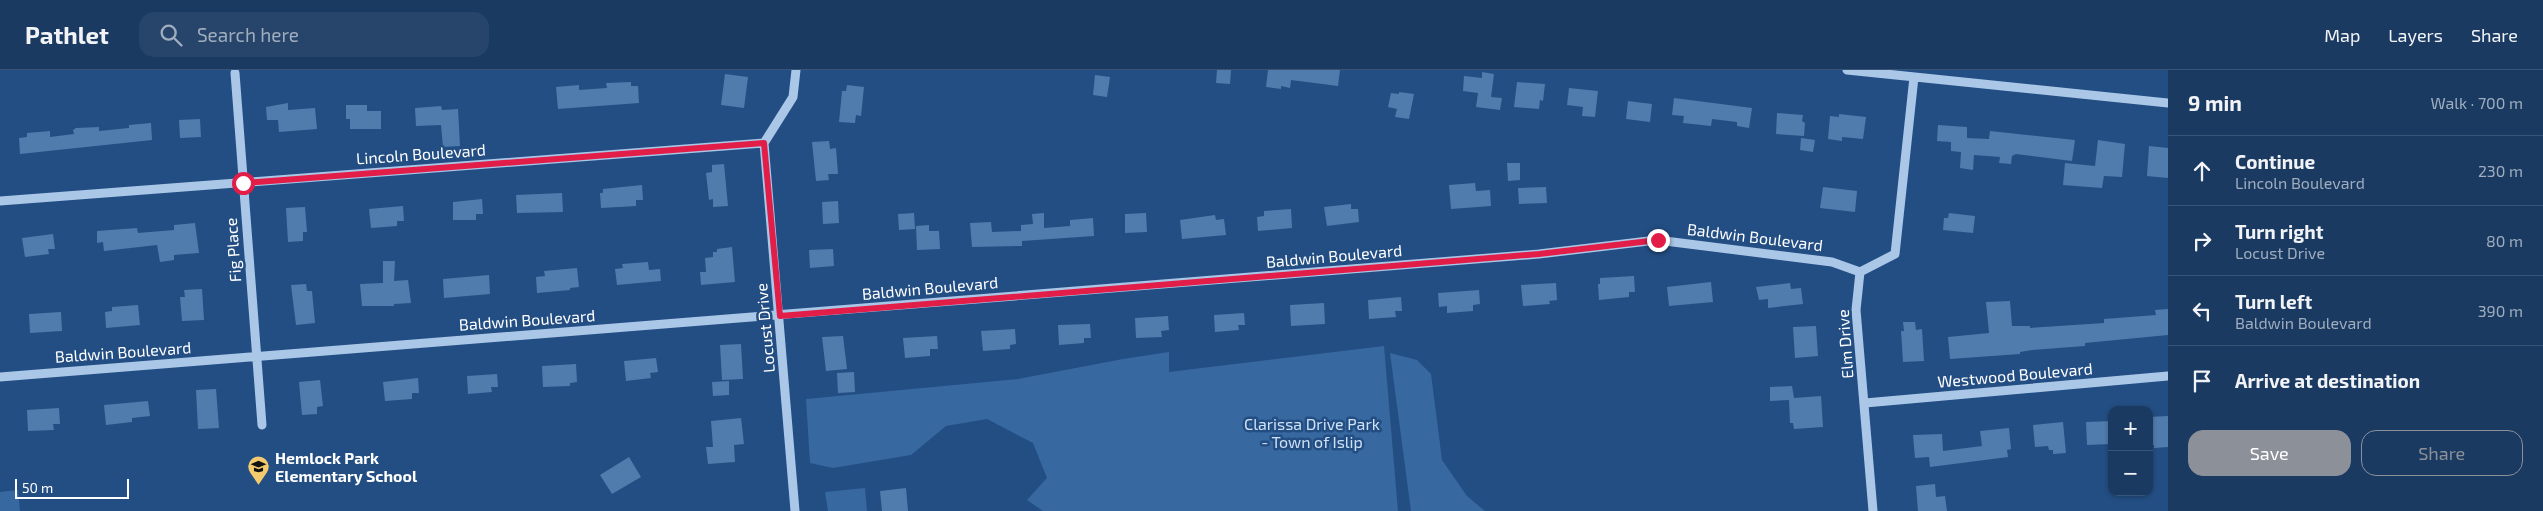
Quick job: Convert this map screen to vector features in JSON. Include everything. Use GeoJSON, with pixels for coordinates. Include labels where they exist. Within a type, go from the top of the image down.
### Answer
{"type":"FeatureCollection","features":[{"type":"Feature","properties":{"kind":"street"},"geometry":{"type":"LineString","coordinates":[[764,143],[793,97],[796,70]]}},
{"type":"Feature","properties":{"kind":"street"},"geometry":{"type":"LineString","coordinates":[[1847,70],[2168,103]]}},
{"type":"Feature","properties":{"kind":"street","name":"Fig Place"},"geometry":{"type":"LineString","coordinates":[[235,73],[262,426]]}},
{"type":"Feature","properties":{"kind":"street"},"geometry":{"type":"LineString","coordinates":[[1860,272],[1895,254],[1914,77]]}},
{"type":"Feature","properties":{"kind":"street","name":"Lincoln Boulevard"},"geometry":{"type":"LineString","coordinates":[[0,202],[764,143]]}},
{"type":"Feature","properties":{"kind":"street","name":"Locust Drive"},"geometry":{"type":"LineString","coordinates":[[764,143],[795,511]]}},
{"type":"Feature","properties":{"kind":"street","name":"Baldwin Boulevard"},"geometry":{"type":"LineString","coordinates":[[0,377],[1539,254],[1658,240],[1832,262],[1860,272]]}},
{"type":"Feature","properties":{"kind":"street","name":"Elm Drive"},"geometry":{"type":"LineString","coordinates":[[1860,272],[1856,310],[1873,511]]}},
{"type":"Feature","properties":{"kind":"street","name":"Westwood Boulevard"},"geometry":{"type":"LineString","coordinates":[[1865,403],[2168,376]]}},
{"type":"Feature","properties":{"kind":"green space","name":"Clarissa Drive Park - Town of Islip"},"geometry":{"type":"Polygon","coordinates":[[[1384,346],[1398,511],[1043,511],[1027,500],[1047,478],[1033,443],[987,419],[946,426],[911,455],[833,468],[810,463],[806,399],[1018,379],[1169,352],[1169,372],[1384,346]]]}},
{"type":"Feature","properties":{"kind":"green space"},"geometry":{"type":"Polygon","coordinates":[[[1390,353],[1417,360],[1431,374],[1442,460],[1467,496],[1485,511],[1411,511],[1390,353]]]}},
{"type":"Feature","properties":{"kind":"green space"},"geometry":{"type":"Polygon","coordinates":[[[865,488],[867,511],[828,511],[825,492],[865,488]]]}},
{"type":"Feature","properties":{"kind":"green space"},"geometry":{"type":"Polygon","coordinates":[[[18,490],[20,511],[0,511],[0,492],[18,490]]]}},
{"type":"Feature","properties":{"kind":"building"},"geometry":{"type":"Polygon","coordinates":[[[1217,70],[1231,70],[1230,84],[1216,83],[1217,70]]]}},
{"type":"Feature","properties":{"kind":"building"},"geometry":{"type":"Polygon","coordinates":[[[1268,70],[1340,70],[1338,86],[1291,80],[1290,88],[1281,86],[1281,89],[1266,87],[1268,70]]]}},
{"type":"Feature","properties":{"kind":"building"},"geometry":{"type":"Polygon","coordinates":[[[1482,72],[1494,74],[1491,97],[1502,98],[1500,110],[1476,107],[1478,93],[1463,91],[1464,76],[1482,78],[1482,72]]]}},
{"type":"Feature","properties":{"kind":"building"},"geometry":{"type":"Polygon","coordinates":[[[725,74],[748,77],[744,108],[721,105],[725,74]]]}},
{"type":"Feature","properties":{"kind":"building"},"geometry":{"type":"Polygon","coordinates":[[[1095,75],[1110,77],[1107,97],[1093,95],[1095,75]]]}},
{"type":"Feature","properties":{"kind":"building"},"geometry":{"type":"Polygon","coordinates":[[[631,82],[631,86],[638,86],[639,103],[558,109],[556,87],[579,85],[579,90],[607,88],[606,83],[631,82]]]}},
{"type":"Feature","properties":{"kind":"building"},"geometry":{"type":"Polygon","coordinates":[[[1517,82],[1545,84],[1543,101],[1540,100],[1539,109],[1514,107],[1517,82]]]}},
{"type":"Feature","properties":{"kind":"building"},"geometry":{"type":"Polygon","coordinates":[[[847,85],[864,87],[861,116],[856,115],[855,123],[839,122],[842,91],[846,91],[847,85]]]}},
{"type":"Feature","properties":{"kind":"building"},"geometry":{"type":"Polygon","coordinates":[[[1569,88],[1598,91],[1595,117],[1582,116],[1583,107],[1567,105],[1569,88]]]}},
{"type":"Feature","properties":{"kind":"building"},"geometry":{"type":"Polygon","coordinates":[[[1399,92],[1414,94],[1409,119],[1395,117],[1397,109],[1388,107],[1391,93],[1399,94],[1399,92]]]}},
{"type":"Feature","properties":{"kind":"building"},"geometry":{"type":"Polygon","coordinates":[[[1674,98],[1752,108],[1749,128],[1737,126],[1737,122],[1712,119],[1711,126],[1683,123],[1684,116],[1672,115],[1674,98]]]}},
{"type":"Feature","properties":{"kind":"building"},"geometry":{"type":"Polygon","coordinates":[[[1628,101],[1652,104],[1650,122],[1626,119],[1628,101]]]}},
{"type":"Feature","properties":{"kind":"building"},"geometry":{"type":"Polygon","coordinates":[[[288,103],[288,110],[315,108],[317,129],[279,132],[278,120],[267,120],[266,107],[288,103]]]}},
{"type":"Feature","properties":{"kind":"building"},"geometry":{"type":"Polygon","coordinates":[[[346,105],[367,105],[367,111],[381,111],[381,129],[350,129],[350,119],[346,119],[346,105]]]}},
{"type":"Feature","properties":{"kind":"building"},"geometry":{"type":"Polygon","coordinates":[[[441,106],[442,110],[458,109],[460,146],[443,147],[441,125],[416,126],[415,108],[441,106]]]}},
{"type":"Feature","properties":{"kind":"building"},"geometry":{"type":"Polygon","coordinates":[[[1777,113],[1803,115],[1802,121],[1805,123],[1804,136],[1776,134],[1777,113]]]}},
{"type":"Feature","properties":{"kind":"building"},"geometry":{"type":"Polygon","coordinates":[[[1839,114],[1866,117],[1863,139],[1842,137],[1842,141],[1828,139],[1830,116],[1839,117],[1839,114]]]}},
{"type":"Feature","properties":{"kind":"building"},"geometry":{"type":"Polygon","coordinates":[[[200,119],[201,137],[180,138],[179,120],[200,119]]]}},
{"type":"Feature","properties":{"kind":"building"},"geometry":{"type":"Polygon","coordinates":[[[151,123],[152,140],[20,154],[19,138],[27,137],[27,133],[50,131],[50,137],[74,134],[73,130],[76,128],[99,127],[99,131],[129,128],[129,125],[151,123]]]}},
{"type":"Feature","properties":{"kind":"building"},"geometry":{"type":"Polygon","coordinates":[[[1938,125],[1967,127],[1967,138],[1989,139],[1990,131],[2075,140],[2072,161],[2016,154],[2012,156],[2011,164],[1999,163],[2000,157],[1974,155],[1973,170],[1960,168],[1961,152],[1951,151],[1951,142],[1937,141],[1938,125]]]}},
{"type":"Feature","properties":{"kind":"building"},"geometry":{"type":"Polygon","coordinates":[[[1801,138],[1815,140],[1813,152],[1800,150],[1801,138]]]}},
{"type":"Feature","properties":{"kind":"building"},"geometry":{"type":"Polygon","coordinates":[[[2098,140],[2125,144],[2122,177],[2104,176],[2102,188],[2063,185],[2065,163],[2095,166],[2098,140]]]}},
{"type":"Feature","properties":{"kind":"building"},"geometry":{"type":"Polygon","coordinates":[[[829,141],[830,149],[836,148],[838,174],[828,174],[829,180],[816,181],[812,142],[829,141]]]}},
{"type":"Feature","properties":{"kind":"building"},"geometry":{"type":"Polygon","coordinates":[[[2149,146],[2168,148],[2168,178],[2147,176],[2149,146]]]}},
{"type":"Feature","properties":{"kind":"building"},"geometry":{"type":"Polygon","coordinates":[[[1507,163],[1520,163],[1520,180],[1508,181],[1507,163]]]}},
{"type":"Feature","properties":{"kind":"building"},"geometry":{"type":"Polygon","coordinates":[[[724,164],[728,206],[713,207],[713,199],[709,200],[706,173],[712,172],[712,165],[724,164]]]}},
{"type":"Feature","properties":{"kind":"building"},"geometry":{"type":"Polygon","coordinates":[[[1475,183],[1476,191],[1490,190],[1491,206],[1451,209],[1449,185],[1475,183]]]}},
{"type":"Feature","properties":{"kind":"building"},"geometry":{"type":"Polygon","coordinates":[[[642,185],[643,200],[636,200],[636,206],[601,208],[600,193],[603,193],[603,189],[642,185]]]}},
{"type":"Feature","properties":{"kind":"building"},"geometry":{"type":"Polygon","coordinates":[[[1546,187],[1547,203],[1519,204],[1518,188],[1546,187]]]}},
{"type":"Feature","properties":{"kind":"building"},"geometry":{"type":"Polygon","coordinates":[[[1823,187],[1857,191],[1855,212],[1820,208],[1823,187]]]}},
{"type":"Feature","properties":{"kind":"building"},"geometry":{"type":"Polygon","coordinates":[[[562,193],[563,212],[517,213],[516,195],[562,193]]]}},
{"type":"Feature","properties":{"kind":"building"},"geometry":{"type":"Polygon","coordinates":[[[482,199],[483,214],[476,214],[476,220],[453,220],[453,202],[482,199]]]}},
{"type":"Feature","properties":{"kind":"building"},"geometry":{"type":"Polygon","coordinates":[[[838,201],[839,223],[823,224],[822,202],[838,201]]]}},
{"type":"Feature","properties":{"kind":"building"},"geometry":{"type":"Polygon","coordinates":[[[1351,204],[1351,209],[1358,209],[1359,222],[1327,226],[1324,207],[1351,204]]]}},
{"type":"Feature","properties":{"kind":"building"},"geometry":{"type":"Polygon","coordinates":[[[403,206],[404,221],[397,221],[397,226],[371,228],[369,209],[403,206]]]}},
{"type":"Feature","properties":{"kind":"building"},"geometry":{"type":"Polygon","coordinates":[[[305,207],[307,232],[303,232],[303,241],[288,242],[286,208],[305,207]]]}},
{"type":"Feature","properties":{"kind":"building"},"geometry":{"type":"Polygon","coordinates":[[[1291,209],[1292,228],[1258,231],[1257,217],[1264,216],[1264,211],[1291,209]]]}},
{"type":"Feature","properties":{"kind":"building"},"geometry":{"type":"Polygon","coordinates":[[[914,213],[915,229],[899,230],[898,214],[914,213]]]}},
{"type":"Feature","properties":{"kind":"building"},"geometry":{"type":"Polygon","coordinates":[[[1044,213],[1044,228],[1070,226],[1070,220],[1093,218],[1094,236],[1022,241],[1022,246],[972,247],[970,223],[991,222],[992,232],[1021,231],[1021,225],[1033,224],[1032,214],[1044,213]]]}},
{"type":"Feature","properties":{"kind":"building"},"geometry":{"type":"Polygon","coordinates":[[[1146,213],[1147,232],[1125,233],[1125,214],[1146,213]]]}},
{"type":"Feature","properties":{"kind":"building"},"geometry":{"type":"Polygon","coordinates":[[[1949,213],[1975,216],[1973,233],[1943,230],[1944,218],[1948,218],[1949,213]]]}},
{"type":"Feature","properties":{"kind":"building"},"geometry":{"type":"Polygon","coordinates":[[[1215,215],[1216,220],[1224,219],[1226,235],[1182,239],[1180,220],[1215,215]]]}},
{"type":"Feature","properties":{"kind":"building"},"geometry":{"type":"Polygon","coordinates":[[[195,223],[199,253],[174,255],[174,260],[160,262],[157,245],[104,251],[103,242],[97,243],[97,231],[137,228],[138,233],[174,230],[174,225],[195,223]]]}},
{"type":"Feature","properties":{"kind":"building"},"geometry":{"type":"Polygon","coordinates":[[[929,225],[929,231],[939,231],[940,249],[917,250],[916,226],[929,225]]]}},
{"type":"Feature","properties":{"kind":"building"},"geometry":{"type":"Polygon","coordinates":[[[53,234],[55,249],[48,249],[49,254],[25,257],[22,238],[53,234]]]}},
{"type":"Feature","properties":{"kind":"building"},"geometry":{"type":"Polygon","coordinates":[[[732,247],[735,282],[701,285],[700,272],[706,272],[705,258],[713,257],[713,252],[717,252],[717,249],[732,247]]]}},
{"type":"Feature","properties":{"kind":"building"},"geometry":{"type":"Polygon","coordinates":[[[833,249],[834,266],[810,268],[809,250],[833,249]]]}},
{"type":"Feature","properties":{"kind":"building"},"geometry":{"type":"Polygon","coordinates":[[[383,261],[395,261],[394,281],[408,280],[411,303],[394,304],[394,306],[362,306],[360,284],[383,283],[383,261]]]}},
{"type":"Feature","properties":{"kind":"building"},"geometry":{"type":"Polygon","coordinates":[[[648,262],[649,270],[660,269],[661,281],[617,285],[615,269],[623,268],[622,264],[648,262]]]}},
{"type":"Feature","properties":{"kind":"building"},"geometry":{"type":"Polygon","coordinates":[[[577,268],[579,287],[570,288],[570,290],[537,293],[536,277],[545,276],[544,271],[577,268]]]}},
{"type":"Feature","properties":{"kind":"building"},"geometry":{"type":"Polygon","coordinates":[[[489,275],[490,294],[444,298],[443,279],[489,275]]]}},
{"type":"Feature","properties":{"kind":"building"},"geometry":{"type":"Polygon","coordinates":[[[1634,276],[1635,292],[1629,292],[1629,297],[1599,300],[1598,284],[1600,284],[1600,278],[1634,276]]]}},
{"type":"Feature","properties":{"kind":"building"},"geometry":{"type":"Polygon","coordinates":[[[1711,282],[1713,302],[1669,306],[1667,287],[1711,282]]]}},
{"type":"Feature","properties":{"kind":"building"},"geometry":{"type":"Polygon","coordinates":[[[1556,283],[1557,300],[1549,301],[1550,304],[1523,306],[1521,285],[1556,283]]]}},
{"type":"Feature","properties":{"kind":"building"},"geometry":{"type":"Polygon","coordinates":[[[1790,283],[1791,289],[1801,288],[1803,304],[1768,308],[1768,299],[1759,300],[1756,287],[1790,283]]]}},
{"type":"Feature","properties":{"kind":"building"},"geometry":{"type":"Polygon","coordinates":[[[306,284],[307,291],[312,291],[315,323],[296,325],[291,285],[306,284]]]}},
{"type":"Feature","properties":{"kind":"building"},"geometry":{"type":"Polygon","coordinates":[[[202,289],[204,320],[182,321],[180,297],[185,297],[184,290],[202,289]]]}},
{"type":"Feature","properties":{"kind":"building"},"geometry":{"type":"Polygon","coordinates":[[[1479,290],[1480,304],[1473,305],[1473,311],[1447,313],[1447,306],[1439,307],[1438,293],[1479,290]]]}},
{"type":"Feature","properties":{"kind":"building"},"geometry":{"type":"Polygon","coordinates":[[[1401,297],[1402,311],[1395,311],[1396,317],[1369,319],[1368,300],[1401,297]]]}},
{"type":"Feature","properties":{"kind":"building"},"geometry":{"type":"Polygon","coordinates":[[[2010,301],[2012,326],[2030,326],[2030,328],[2104,323],[2104,319],[2156,315],[2155,310],[2168,309],[2168,335],[2085,343],[2085,346],[2032,350],[2020,352],[2020,354],[1950,359],[1948,337],[1989,333],[1986,302],[2010,301]]]}},
{"type":"Feature","properties":{"kind":"building"},"geometry":{"type":"Polygon","coordinates":[[[1324,303],[1325,324],[1291,326],[1290,305],[1324,303]]]}},
{"type":"Feature","properties":{"kind":"building"},"geometry":{"type":"Polygon","coordinates":[[[138,305],[140,325],[106,328],[105,312],[112,311],[112,307],[138,305]]]}},
{"type":"Feature","properties":{"kind":"building"},"geometry":{"type":"Polygon","coordinates":[[[61,312],[62,331],[30,333],[29,314],[61,312]]]}},
{"type":"Feature","properties":{"kind":"building"},"geometry":{"type":"Polygon","coordinates":[[[1244,313],[1245,325],[1238,325],[1239,330],[1215,332],[1214,315],[1244,313]]]}},
{"type":"Feature","properties":{"kind":"building"},"geometry":{"type":"Polygon","coordinates":[[[1168,316],[1169,330],[1161,331],[1162,337],[1136,338],[1135,318],[1168,316]]]}},
{"type":"Feature","properties":{"kind":"building"},"geometry":{"type":"Polygon","coordinates":[[[1903,322],[1915,322],[1916,330],[1922,329],[1924,361],[1903,362],[1901,331],[1904,331],[1903,322]]]}},
{"type":"Feature","properties":{"kind":"building"},"geometry":{"type":"Polygon","coordinates":[[[1090,324],[1091,338],[1084,338],[1084,343],[1059,345],[1058,325],[1090,324]]]}},
{"type":"Feature","properties":{"kind":"building"},"geometry":{"type":"Polygon","coordinates":[[[1816,326],[1818,356],[1795,358],[1793,327],[1816,326]]]}},
{"type":"Feature","properties":{"kind":"building"},"geometry":{"type":"Polygon","coordinates":[[[1015,329],[1016,344],[1010,345],[1010,349],[983,351],[981,331],[1015,329]]]}},
{"type":"Feature","properties":{"kind":"building"},"geometry":{"type":"Polygon","coordinates":[[[843,336],[847,369],[826,371],[822,337],[843,336]]]}},
{"type":"Feature","properties":{"kind":"building"},"geometry":{"type":"Polygon","coordinates":[[[937,336],[938,349],[930,349],[930,356],[905,358],[903,338],[937,336]]]}},
{"type":"Feature","properties":{"kind":"building"},"geometry":{"type":"Polygon","coordinates":[[[741,344],[743,379],[722,380],[720,345],[741,344]]]}},
{"type":"Feature","properties":{"kind":"building"},"geometry":{"type":"Polygon","coordinates":[[[656,358],[658,372],[650,373],[651,378],[626,381],[624,361],[656,358]]]}},
{"type":"Feature","properties":{"kind":"building"},"geometry":{"type":"Polygon","coordinates":[[[576,364],[577,382],[570,383],[570,386],[543,387],[542,366],[576,364]]]}},
{"type":"Feature","properties":{"kind":"building"},"geometry":{"type":"Polygon","coordinates":[[[854,372],[855,392],[838,393],[837,373],[854,372]]]}},
{"type":"Feature","properties":{"kind":"building"},"geometry":{"type":"Polygon","coordinates":[[[497,374],[498,387],[491,387],[492,392],[468,394],[467,376],[497,374]]]}},
{"type":"Feature","properties":{"kind":"building"},"geometry":{"type":"Polygon","coordinates":[[[418,378],[419,393],[412,393],[412,399],[385,401],[383,382],[418,378]]]}},
{"type":"Feature","properties":{"kind":"building"},"geometry":{"type":"Polygon","coordinates":[[[320,380],[323,406],[317,407],[317,414],[302,415],[299,382],[320,380]]]}},
{"type":"Feature","properties":{"kind":"building"},"geometry":{"type":"Polygon","coordinates":[[[729,381],[729,395],[713,396],[712,382],[729,381]]]}},
{"type":"Feature","properties":{"kind":"building"},"geometry":{"type":"Polygon","coordinates":[[[1792,386],[1794,398],[1821,396],[1823,427],[1794,429],[1793,423],[1790,423],[1789,400],[1770,401],[1770,387],[1792,386]]]}},
{"type":"Feature","properties":{"kind":"building"},"geometry":{"type":"Polygon","coordinates":[[[216,389],[219,428],[198,429],[196,390],[216,389]]]}},
{"type":"Feature","properties":{"kind":"building"},"geometry":{"type":"Polygon","coordinates":[[[148,401],[150,416],[132,418],[132,422],[106,425],[104,405],[148,401]]]}},
{"type":"Feature","properties":{"kind":"building"},"geometry":{"type":"Polygon","coordinates":[[[59,408],[60,424],[53,424],[54,430],[28,431],[27,410],[59,408]]]}},
{"type":"Feature","properties":{"kind":"building"},"geometry":{"type":"Polygon","coordinates":[[[2168,416],[2168,447],[2154,448],[2153,417],[2168,416]]]}},
{"type":"Feature","properties":{"kind":"building"},"geometry":{"type":"Polygon","coordinates":[[[741,418],[744,444],[734,445],[735,462],[708,464],[706,447],[713,447],[711,421],[741,418]]]}},
{"type":"Feature","properties":{"kind":"building"},"geometry":{"type":"Polygon","coordinates":[[[2108,421],[2108,444],[2087,445],[2086,422],[2108,421]]]}},
{"type":"Feature","properties":{"kind":"building"},"geometry":{"type":"Polygon","coordinates":[[[2063,422],[2066,453],[2053,454],[2053,450],[2049,450],[2048,446],[2035,447],[2033,425],[2063,422]]]}},
{"type":"Feature","properties":{"kind":"building"},"geometry":{"type":"Polygon","coordinates":[[[2009,428],[2011,449],[2007,450],[2008,457],[1930,467],[1929,457],[1915,458],[1913,435],[1942,434],[1943,451],[1982,446],[1980,431],[2009,428]]]}},
{"type":"Feature","properties":{"kind":"building"},"geometry":{"type":"Polygon","coordinates":[[[629,457],[641,477],[612,494],[600,475],[629,457]]]}},
{"type":"Feature","properties":{"kind":"building"},"geometry":{"type":"Polygon","coordinates":[[[1935,484],[1936,497],[1945,496],[1947,511],[1918,511],[1916,486],[1935,484]]]}},
{"type":"Feature","properties":{"kind":"building"},"geometry":{"type":"Polygon","coordinates":[[[906,488],[908,511],[882,511],[880,491],[906,488]]]}},
{"type":"Feature","properties":{"kind":"place","name":"Hemlock Park Elementary School"},"geometry":{"type":"Point","coordinates":[259,486]}},
{"type":"Feature","properties":{"kind":"route"},"geometry":{"type":"LineString","coordinates":[[243,183],[764,143],[780,316],[1539,254],[1658,240]]}}]}
